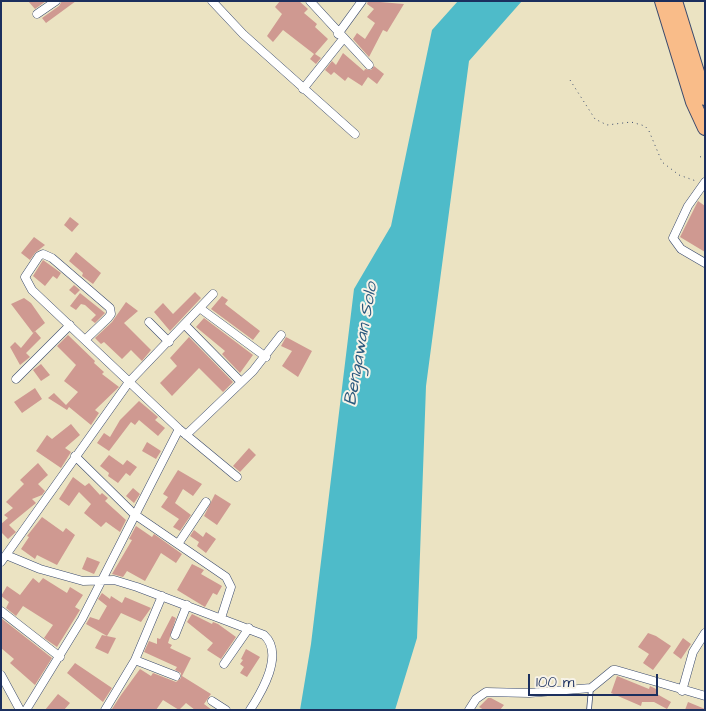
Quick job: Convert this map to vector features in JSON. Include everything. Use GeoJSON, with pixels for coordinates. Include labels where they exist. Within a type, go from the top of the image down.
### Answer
{"type":"FeatureCollection","features":[{"type":"Feature","properties":{"kind":"highway"},"geometry":{"type":"LineString","coordinates":[[662,1],[705,98]]}},
{"type":"Feature","properties":{"kind":"highway"},"geometry":{"type":"LineString","coordinates":[[675,1],[680,42],[693,102],[705,128]]}},
{"type":"Feature","properties":{"kind":"street"},"geometry":{"type":"LineString","coordinates":[[37,14],[56,1]]}},
{"type":"Feature","properties":{"kind":"street"},"geometry":{"type":"LineString","coordinates":[[212,1],[228,19],[303,89],[355,134]]}},
{"type":"Feature","properties":{"kind":"street"},"geometry":{"type":"LineString","coordinates":[[310,1],[369,65]]}},
{"type":"Feature","properties":{"kind":"street"},"geometry":{"type":"LineString","coordinates":[[303,89],[341,36],[362,1]]}},
{"type":"Feature","properties":{"kind":"street"},"geometry":{"type":"LineString","coordinates":[[704,183],[688,206],[673,238],[681,249],[705,263]]}},
{"type":"Feature","properties":{"kind":"street"},"geometry":{"type":"LineString","coordinates":[[86,339],[108,318],[111,314],[110,308],[52,258],[43,254],[25,280],[32,290],[179,429],[237,477]]}},
{"type":"Feature","properties":{"kind":"street"},"geometry":{"type":"LineString","coordinates":[[213,294],[201,309],[129,382],[4,559],[92,583],[114,580],[249,628],[267,638],[271,654],[268,681],[250,710]]}},
{"type":"Feature","properties":{"kind":"street"},"geometry":{"type":"LineString","coordinates":[[201,309],[266,357]]}},
{"type":"Feature","properties":{"kind":"street"},"geometry":{"type":"LineString","coordinates":[[149,322],[169,342]]}},
{"type":"Feature","properties":{"kind":"street"},"geometry":{"type":"LineString","coordinates":[[16,378],[70,324]]}},
{"type":"Feature","properties":{"kind":"street"},"geometry":{"type":"LineString","coordinates":[[185,325],[241,382]]}},
{"type":"Feature","properties":{"kind":"street"},"geometry":{"type":"LineString","coordinates":[[186,435],[266,357],[280,335]]}},
{"type":"Feature","properties":{"kind":"street"},"geometry":{"type":"LineString","coordinates":[[26,710],[60,657],[102,581],[134,514],[179,429]]}},
{"type":"Feature","properties":{"kind":"street"},"geometry":{"type":"LineString","coordinates":[[75,456],[134,514],[226,577],[230,583],[230,591],[221,618]]}},
{"type":"Feature","properties":{"kind":"street"},"geometry":{"type":"LineString","coordinates":[[178,544],[206,502]]}},
{"type":"Feature","properties":{"kind":"street"},"geometry":{"type":"LineString","coordinates":[[105,710],[135,660],[162,596]]}},
{"type":"Feature","properties":{"kind":"street"},"geometry":{"type":"LineString","coordinates":[[175,635],[187,605]]}},
{"type":"Feature","properties":{"kind":"street"},"geometry":{"type":"LineString","coordinates":[[1,611],[60,657]]}},
{"type":"Feature","properties":{"kind":"street"},"geometry":{"type":"LineString","coordinates":[[224,664],[249,628]]}},
{"type":"Feature","properties":{"kind":"street"},"geometry":{"type":"LineString","coordinates":[[682,691],[693,652],[705,633]]}},
{"type":"Feature","properties":{"kind":"street"},"geometry":{"type":"LineString","coordinates":[[135,660],[176,676]]}},
{"type":"Feature","properties":{"kind":"street"},"geometry":{"type":"LineString","coordinates":[[469,710],[476,699],[486,692],[529,693],[591,688],[613,670],[705,696]]}},
{"type":"Feature","properties":{"kind":"street"},"geometry":{"type":"LineString","coordinates":[[1,675],[20,710]]}},
{"type":"Feature","properties":{"kind":"street"},"geometry":{"type":"LineString","coordinates":[[212,701],[226,710]]}},
{"type":"Feature","properties":{"kind":"lane"},"geometry":{"type":"LineString","coordinates":[[589,710],[591,688]]}},
{"type":"Feature","properties":{"kind":"path"},"geometry":{"type":"LineString","coordinates":[[570,80],[599,122],[607,125],[631,122],[645,126],[662,162],[680,175],[704,183]]}},
{"type":"Feature","properties":{"kind":"path"},"geometry":{"type":"LineString","coordinates":[[700,157],[705,155]]}},
{"type":"Feature","properties":{"kind":"water","name":"Bengawan Solo"},"geometry":{"type":"Polygon","coordinates":[[[458,1],[522,1],[469,61],[426,386],[417,638],[395,710],[300,710],[311,644],[354,289],[391,226],[432,30],[458,1]]]}},
{"type":"Feature","properties":{"kind":"building"},"geometry":{"type":"Polygon","coordinates":[[[28,1],[46,1],[35,9],[28,1]]]}},
{"type":"Feature","properties":{"kind":"building"},"geometry":{"type":"Polygon","coordinates":[[[62,1],[76,1],[46,23],[42,18],[59,6],[62,1]]]}},
{"type":"Feature","properties":{"kind":"building"},"geometry":{"type":"Polygon","coordinates":[[[280,1],[299,1],[308,9],[304,13],[317,24],[315,27],[328,39],[315,54],[321,58],[316,64],[310,59],[314,54],[283,30],[273,42],[267,36],[282,14],[275,7],[280,1]]]}},
{"type":"Feature","properties":{"kind":"building"},"geometry":{"type":"Polygon","coordinates":[[[368,1],[404,4],[387,32],[383,30],[369,57],[353,39],[357,33],[365,39],[375,23],[367,17],[374,9],[367,4],[368,1]]]}},
{"type":"Feature","properties":{"kind":"building"},"geometry":{"type":"Polygon","coordinates":[[[343,53],[364,71],[365,69],[371,70],[374,66],[384,74],[377,84],[368,77],[362,86],[348,77],[345,81],[334,72],[331,75],[325,70],[332,61],[336,65],[343,53]]]}},
{"type":"Feature","properties":{"kind":"building"},"geometry":{"type":"Polygon","coordinates":[[[698,201],[705,206],[705,252],[680,237],[698,201]]]}},
{"type":"Feature","properties":{"kind":"building"},"geometry":{"type":"Polygon","coordinates":[[[70,217],[79,224],[72,232],[64,225],[70,217]]]}},
{"type":"Feature","properties":{"kind":"building"},"geometry":{"type":"Polygon","coordinates":[[[34,237],[45,245],[30,260],[21,253],[34,237]]]}},
{"type":"Feature","properties":{"kind":"building"},"geometry":{"type":"Polygon","coordinates":[[[76,252],[101,273],[93,284],[82,276],[83,273],[69,261],[76,252]]]}},
{"type":"Feature","properties":{"kind":"building"},"geometry":{"type":"Polygon","coordinates":[[[43,260],[61,273],[57,279],[53,276],[45,286],[33,276],[43,260]]]}},
{"type":"Feature","properties":{"kind":"building"},"geometry":{"type":"Polygon","coordinates":[[[74,285],[80,290],[75,295],[69,290],[74,285]]]}},
{"type":"Feature","properties":{"kind":"building"},"geometry":{"type":"Polygon","coordinates":[[[195,292],[201,298],[170,331],[154,312],[163,303],[173,314],[195,292]]]}},
{"type":"Feature","properties":{"kind":"building"},"geometry":{"type":"Polygon","coordinates":[[[80,293],[105,313],[95,323],[91,320],[96,315],[85,305],[81,304],[76,310],[70,306],[80,293]]]}},
{"type":"Feature","properties":{"kind":"building"},"geometry":{"type":"Polygon","coordinates":[[[222,296],[228,300],[225,304],[260,331],[253,340],[211,309],[222,296]]]}},
{"type":"Feature","properties":{"kind":"building"},"geometry":{"type":"Polygon","coordinates":[[[24,298],[31,303],[45,323],[33,333],[11,304],[24,298]]]}},
{"type":"Feature","properties":{"kind":"building"},"geometry":{"type":"Polygon","coordinates":[[[126,302],[138,311],[124,323],[151,350],[142,361],[131,350],[122,359],[104,342],[101,344],[95,338],[112,322],[126,302]]]}},
{"type":"Feature","properties":{"kind":"building"},"geometry":{"type":"Polygon","coordinates":[[[204,318],[253,355],[240,373],[222,354],[225,351],[196,327],[204,318]]]}},
{"type":"Feature","properties":{"kind":"building"},"geometry":{"type":"Polygon","coordinates":[[[35,331],[41,338],[26,353],[30,357],[20,365],[10,347],[15,342],[21,348],[35,331]]]}},
{"type":"Feature","properties":{"kind":"building"},"geometry":{"type":"Polygon","coordinates":[[[68,335],[95,361],[94,363],[104,372],[102,374],[119,387],[95,410],[99,413],[91,425],[69,407],[67,410],[48,398],[54,393],[66,405],[78,392],[64,381],[76,365],[57,346],[68,335]]]}},
{"type":"Feature","properties":{"kind":"building"},"geometry":{"type":"Polygon","coordinates":[[[189,337],[233,382],[223,392],[199,368],[172,396],[160,383],[177,366],[170,358],[189,337]]]}},
{"type":"Feature","properties":{"kind":"building"},"geometry":{"type":"Polygon","coordinates":[[[286,337],[312,351],[298,377],[282,366],[292,351],[281,346],[286,337]]]}},
{"type":"Feature","properties":{"kind":"building"},"geometry":{"type":"Polygon","coordinates":[[[41,364],[50,375],[41,381],[33,370],[41,364]]]}},
{"type":"Feature","properties":{"kind":"building"},"geometry":{"type":"Polygon","coordinates":[[[35,388],[42,399],[22,413],[14,402],[35,388]]]}},
{"type":"Feature","properties":{"kind":"building"},"geometry":{"type":"Polygon","coordinates":[[[139,401],[158,417],[155,420],[165,428],[158,436],[139,420],[135,425],[131,422],[109,451],[97,443],[104,433],[110,437],[120,420],[139,401]]]}},
{"type":"Feature","properties":{"kind":"building"},"geometry":{"type":"Polygon","coordinates":[[[71,424],[80,435],[65,448],[71,452],[61,468],[36,451],[47,435],[52,439],[71,424]]]}},
{"type":"Feature","properties":{"kind":"building"},"geometry":{"type":"Polygon","coordinates":[[[147,442],[161,451],[156,459],[142,451],[147,442]]]}},
{"type":"Feature","properties":{"kind":"building"},"geometry":{"type":"Polygon","coordinates":[[[249,448],[256,455],[240,472],[233,466],[249,448]]]}},
{"type":"Feature","properties":{"kind":"building"},"geometry":{"type":"Polygon","coordinates":[[[109,455],[123,465],[127,460],[137,467],[130,476],[126,473],[118,483],[108,476],[109,473],[100,466],[109,455]]]}},
{"type":"Feature","properties":{"kind":"building"},"geometry":{"type":"Polygon","coordinates":[[[38,463],[48,475],[38,484],[45,491],[42,495],[32,499],[36,503],[9,525],[16,532],[8,539],[1,532],[1,524],[8,518],[4,515],[13,508],[6,502],[24,484],[20,480],[38,463]]]}},
{"type":"Feature","properties":{"kind":"building"},"geometry":{"type":"Polygon","coordinates":[[[178,470],[202,484],[193,496],[183,489],[175,503],[191,515],[180,531],[173,527],[179,519],[161,507],[168,497],[163,494],[178,470]]]}},
{"type":"Feature","properties":{"kind":"building"},"geometry":{"type":"Polygon","coordinates":[[[73,477],[85,486],[89,483],[100,495],[102,493],[108,498],[105,501],[126,520],[120,532],[106,522],[101,527],[84,513],[91,504],[79,492],[69,506],[59,499],[73,477]]]}},
{"type":"Feature","properties":{"kind":"building"},"geometry":{"type":"Polygon","coordinates":[[[133,488],[140,494],[134,503],[126,496],[133,488]]]}},
{"type":"Feature","properties":{"kind":"building"},"geometry":{"type":"Polygon","coordinates":[[[215,494],[231,504],[217,525],[204,516],[215,494]]]}},
{"type":"Feature","properties":{"kind":"building"},"geometry":{"type":"Polygon","coordinates":[[[42,517],[63,532],[66,528],[75,535],[57,565],[37,555],[35,559],[21,549],[29,537],[27,536],[42,517]]]}},
{"type":"Feature","properties":{"kind":"building"},"geometry":{"type":"Polygon","coordinates":[[[136,526],[152,537],[154,534],[182,554],[176,563],[161,553],[145,581],[127,571],[123,577],[112,574],[132,540],[129,539],[136,526]]]}},
{"type":"Feature","properties":{"kind":"building"},"geometry":{"type":"Polygon","coordinates":[[[194,530],[203,537],[206,532],[216,539],[206,553],[197,546],[199,542],[190,536],[194,530]]]}},
{"type":"Feature","properties":{"kind":"building"},"geometry":{"type":"Polygon","coordinates":[[[87,557],[100,562],[94,574],[82,569],[87,557]]]}},
{"type":"Feature","properties":{"kind":"building"},"geometry":{"type":"Polygon","coordinates":[[[192,564],[204,570],[201,574],[222,586],[217,595],[213,593],[205,607],[177,590],[192,564]]]}},
{"type":"Feature","properties":{"kind":"building"},"geometry":{"type":"Polygon","coordinates":[[[33,578],[39,583],[43,578],[67,593],[70,587],[83,595],[75,607],[80,610],[57,647],[44,638],[53,625],[23,606],[16,616],[6,608],[9,602],[1,596],[7,586],[20,595],[33,578]]]}},
{"type":"Feature","properties":{"kind":"building"},"geometry":{"type":"Polygon","coordinates":[[[102,593],[110,599],[111,596],[122,603],[125,597],[151,608],[141,622],[121,613],[107,636],[86,624],[90,617],[99,620],[107,606],[98,599],[102,593]]]}},
{"type":"Feature","properties":{"kind":"building"},"geometry":{"type":"Polygon","coordinates":[[[192,614],[212,624],[213,622],[218,624],[236,637],[221,659],[207,650],[213,643],[187,622],[192,614]]]}},
{"type":"Feature","properties":{"kind":"building"},"geometry":{"type":"Polygon","coordinates":[[[172,616],[176,618],[168,643],[172,645],[170,648],[191,658],[182,676],[211,694],[204,704],[212,710],[195,710],[186,703],[179,710],[163,700],[156,710],[112,709],[140,669],[151,676],[153,673],[176,682],[181,678],[181,673],[175,670],[177,667],[144,652],[149,641],[157,644],[157,638],[160,639],[172,616]]]}},
{"type":"Feature","properties":{"kind":"building"},"geometry":{"type":"Polygon","coordinates":[[[1,618],[52,658],[35,685],[10,663],[14,659],[1,648],[1,618]]]}},
{"type":"Feature","properties":{"kind":"building"},"geometry":{"type":"Polygon","coordinates":[[[648,633],[671,646],[653,670],[643,663],[649,654],[638,647],[648,633]]]}},
{"type":"Feature","properties":{"kind":"building"},"geometry":{"type":"Polygon","coordinates":[[[102,635],[116,638],[108,654],[95,648],[102,635]]]}},
{"type":"Feature","properties":{"kind":"building"},"geometry":{"type":"Polygon","coordinates":[[[683,638],[691,644],[681,659],[673,653],[683,638]]]}},
{"type":"Feature","properties":{"kind":"building"},"geometry":{"type":"Polygon","coordinates":[[[246,649],[260,657],[247,677],[240,673],[244,667],[240,664],[243,660],[241,659],[246,649]]]}},
{"type":"Feature","properties":{"kind":"building"},"geometry":{"type":"Polygon","coordinates":[[[75,663],[112,688],[103,702],[67,673],[75,663]]]}},
{"type":"Feature","properties":{"kind":"building"},"geometry":{"type":"Polygon","coordinates":[[[617,676],[649,689],[650,686],[658,690],[657,694],[671,702],[667,709],[654,702],[642,702],[641,706],[611,693],[617,676]]]}},
{"type":"Feature","properties":{"kind":"building"},"geometry":{"type":"Polygon","coordinates":[[[58,694],[70,703],[64,710],[45,710],[58,694]]]}},
{"type":"Feature","properties":{"kind":"building"},"geometry":{"type":"Polygon","coordinates":[[[488,698],[504,705],[500,710],[484,710],[479,707],[488,698]]]}},
{"type":"Feature","properties":{"kind":"building"},"geometry":{"type":"Polygon","coordinates":[[[688,702],[705,709],[705,710],[685,710],[688,702]]]}}]}
